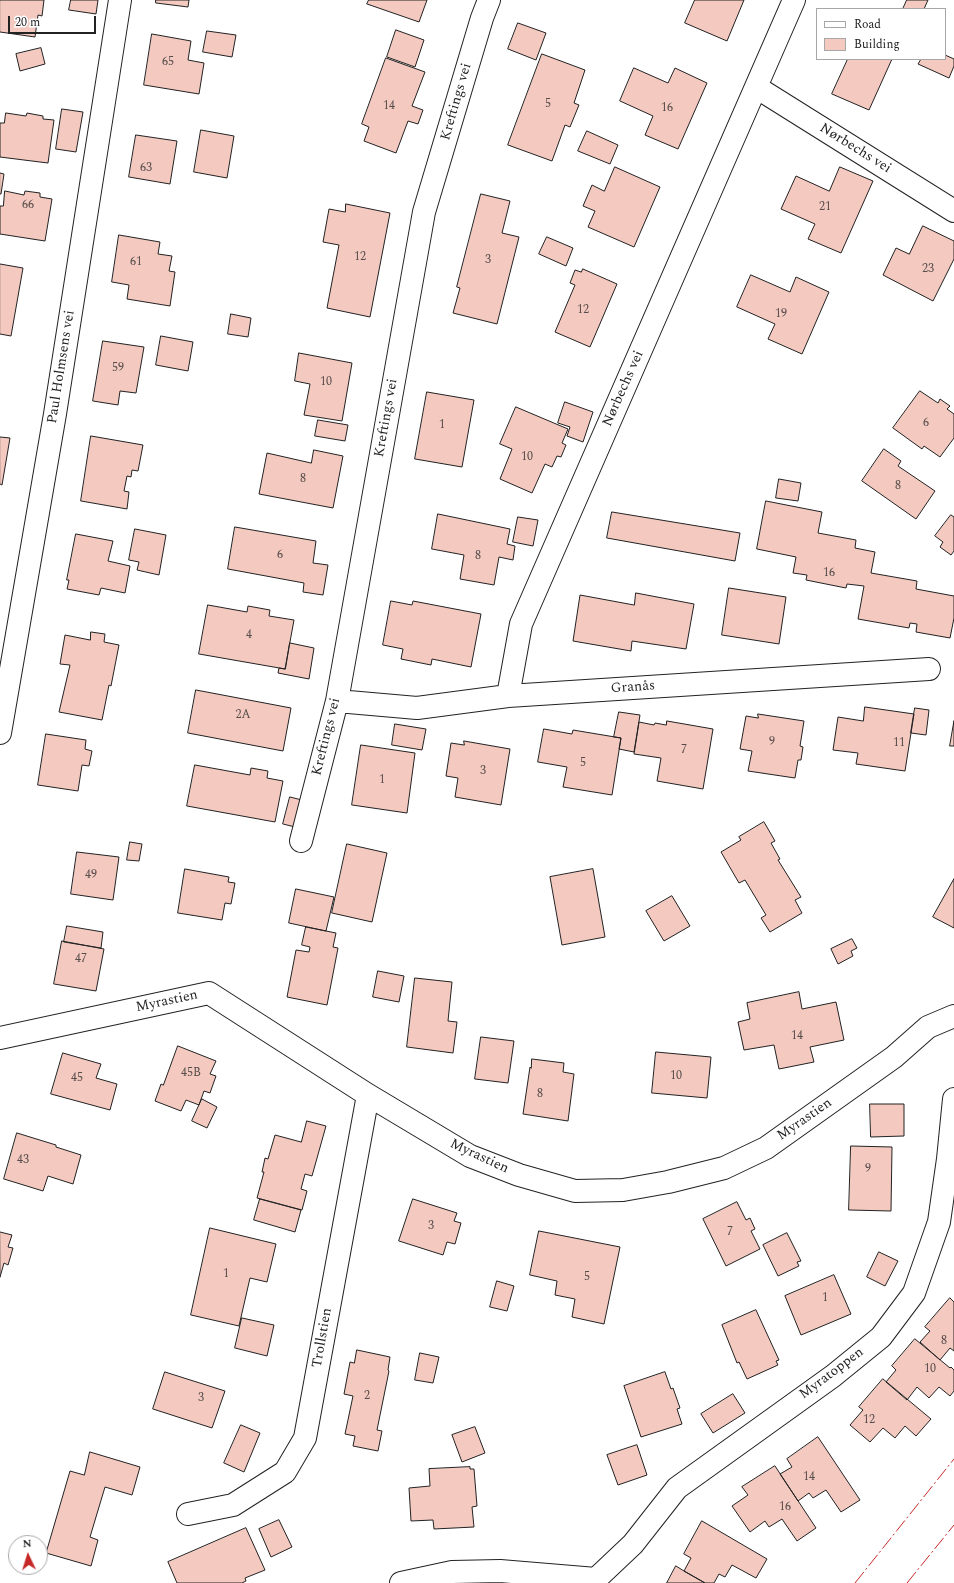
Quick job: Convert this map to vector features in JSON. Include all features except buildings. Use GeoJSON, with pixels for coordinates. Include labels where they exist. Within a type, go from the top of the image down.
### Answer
{"type":"FeatureCollection","features":[{"type":"Feature","properties":{"kind":"street","name":"Paul Holmsens vei"},"geometry":{"type":"LineString","coordinates":[[0,733],[56,406],[120,0]]}},
{"type":"Feature","properties":{"kind":"street","name":"Kreftings vei"},"geometry":{"type":"LineString","coordinates":[[301,841],[337,701],[424,212],[488,0]]}},
{"type":"Feature","properties":{"kind":"street","name":"Nørbechs vei"},"geometry":{"type":"LineString","coordinates":[[508,696],[521,624],[794,0]]}},
{"type":"Feature","properties":{"kind":"street","name":"Nørbechs vei"},"geometry":{"type":"LineString","coordinates":[[756,87],[954,211]]}},
{"type":"Feature","properties":{"kind":"street","name":"Granås"},"geometry":{"type":"LineString","coordinates":[[337,701],[417,708],[508,696],[929,669]]}},
{"type":"Feature","properties":{"kind":"street","name":"Myrastien"},"geometry":{"type":"LineString","coordinates":[[0,1038],[209,993],[368,1095],[470,1156],[519,1175],[575,1191],[623,1190],[668,1182],[724,1168],[766,1148],[894,1057],[928,1027],[954,1016]]}},
{"type":"Feature","properties":{"kind":"street","name":"Trollstien"},"geometry":{"type":"LineString","coordinates":[[188,1514],[233,1505],[278,1476],[284,1472],[305,1438],[368,1095]]}},
{"type":"Feature","properties":{"kind":"street","name":"Myratoppen"},"geometry":{"type":"LineString","coordinates":[[401,1583],[452,1572],[500,1571],[596,1581],[632,1544],[677,1488],[832,1376],[881,1337],[914,1293],[939,1222],[948,1159],[954,1099]]}},
{"type":"Feature","properties":{"kind":"power"},"geometry":{"type":"LineString","coordinates":[[855,1583],[954,1459]]}},
{"type":"Feature","properties":{"kind":"power"},"geometry":{"type":"LineString","coordinates":[[907,1583],[954,1525]]}}]}
